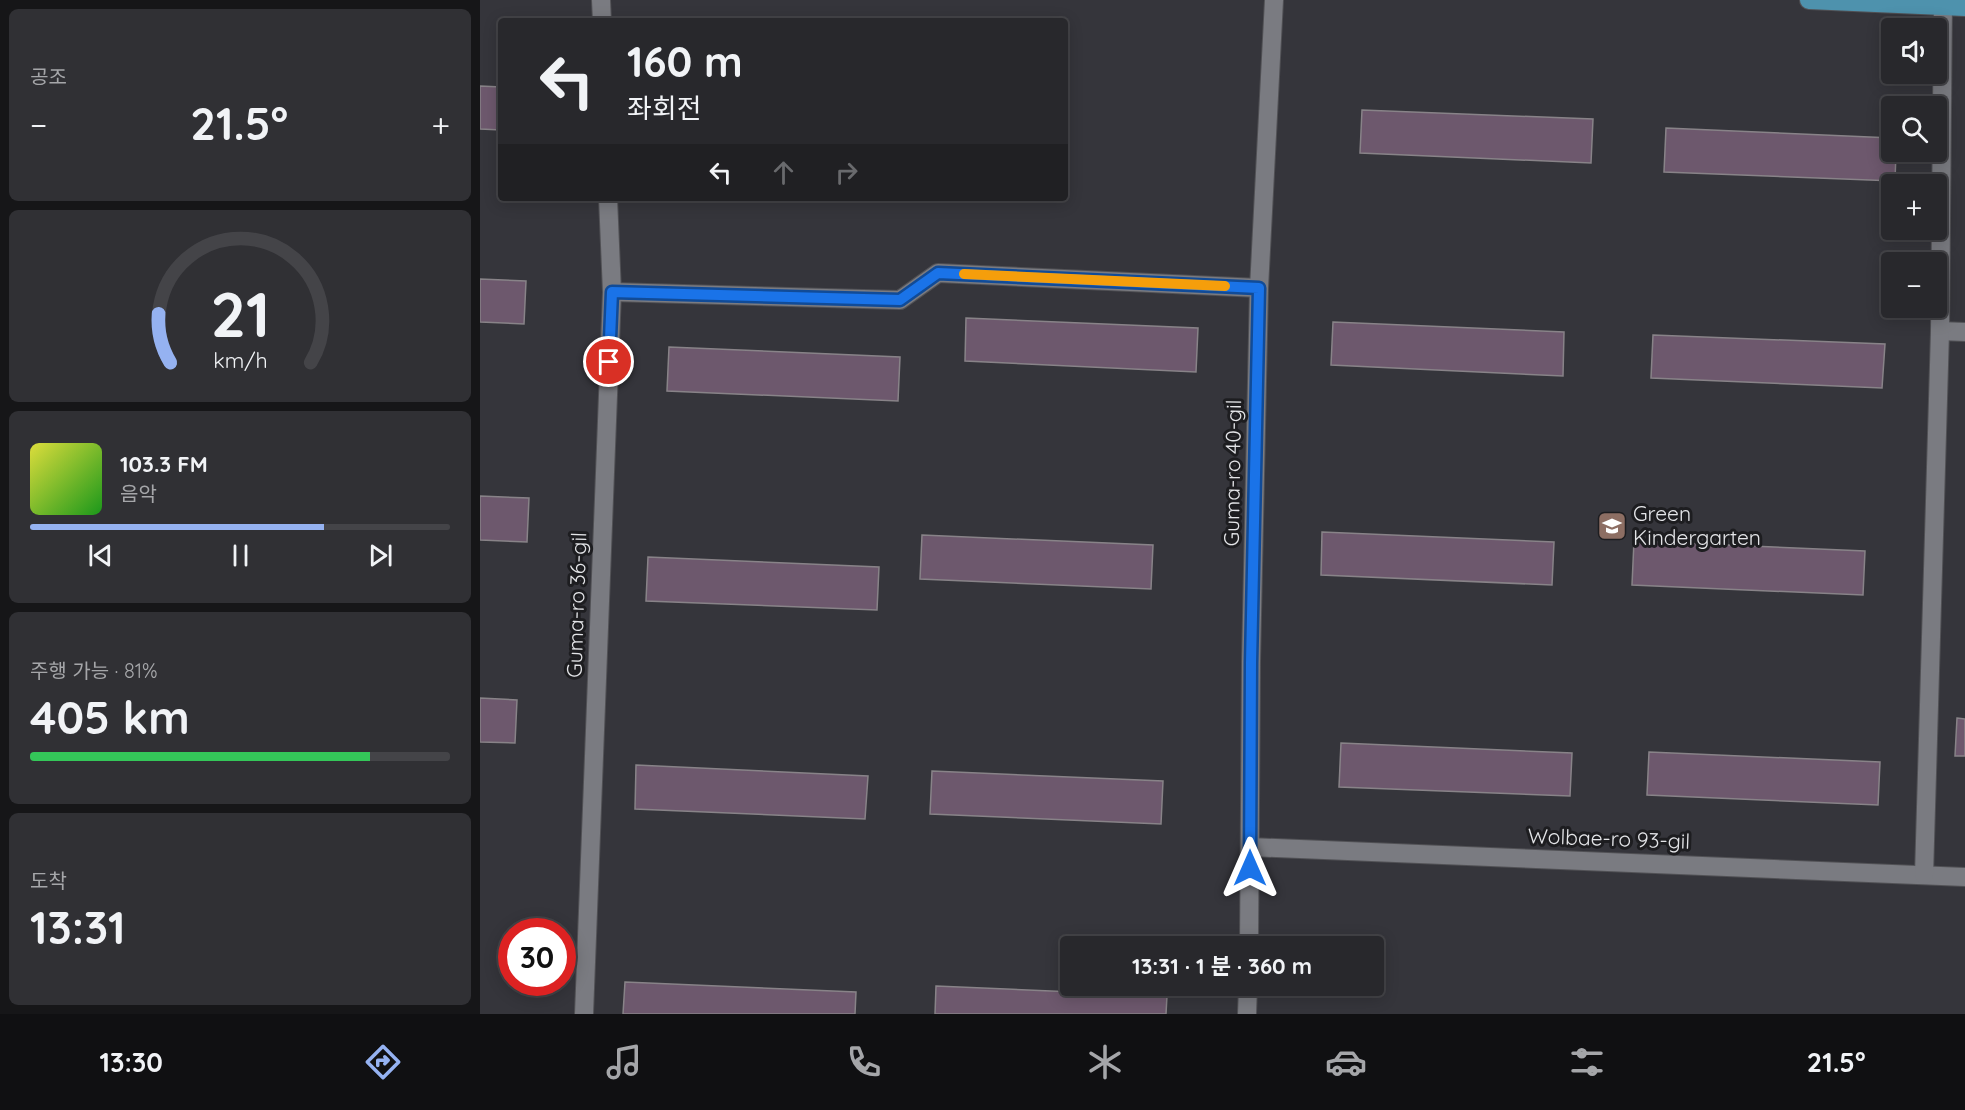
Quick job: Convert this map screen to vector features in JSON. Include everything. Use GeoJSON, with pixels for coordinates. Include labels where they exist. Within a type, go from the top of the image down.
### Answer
{"type":"FeatureCollection","features":[{"type":"Feature","properties":{"kind":"main road"},"geometry":{"type":"LineString","coordinates":[[1809,0],[1943,3],[1965,7]]}},
{"type":"Feature","properties":{"kind":"street"},"geometry":{"type":"LineString","coordinates":[[601,0],[602,18]]}},
{"type":"Feature","properties":{"kind":"street","name":"Guma-ro 40-gil"},"geometry":{"type":"LineString","coordinates":[[1249,936],[1251,651],[1259,288],[1274,0]]}},
{"type":"Feature","properties":{"kind":"street"},"geometry":{"type":"LineString","coordinates":[[1924,875],[1940,331],[1943,3]]}},
{"type":"Feature","properties":{"kind":"street","name":"Guma-ro 36-gil"},"geometry":{"type":"LineString","coordinates":[[584,1014],[612,292],[608,201]]}},
{"type":"Feature","properties":{"kind":"street"},"geometry":{"type":"LineString","coordinates":[[612,292],[900,300],[938,273],[1259,288]]}},
{"type":"Feature","properties":{"kind":"street"},"geometry":{"type":"LineString","coordinates":[[1940,331],[1965,332]]}},
{"type":"Feature","properties":{"kind":"street","name":"Wolbae-ro 93-gil"},"geometry":{"type":"LineString","coordinates":[[1250,847],[1965,877]]}},
{"type":"Feature","properties":{"kind":"street"},"geometry":{"type":"LineString","coordinates":[[1247,1014],[1248,996]]}},
{"type":"Feature","properties":{"kind":"building"},"geometry":{"type":"Polygon","coordinates":[[[480,86],[498,87],[498,130],[480,129],[480,86]]]}},
{"type":"Feature","properties":{"kind":"building"},"geometry":{"type":"Polygon","coordinates":[[[1362,110],[1593,119],[1591,163],[1360,153],[1362,110]]]}},
{"type":"Feature","properties":{"kind":"building"},"geometry":{"type":"Polygon","coordinates":[[[1666,128],[1881,138],[1881,162],[1896,162],[1895,174],[1881,174],[1881,180],[1664,172],[1666,128]]]}},
{"type":"Feature","properties":{"kind":"building"},"geometry":{"type":"Polygon","coordinates":[[[480,279],[526,281],[524,324],[480,322],[480,279]]]}},
{"type":"Feature","properties":{"kind":"building"},"geometry":{"type":"Polygon","coordinates":[[[966,318],[1198,328],[1196,372],[965,361],[966,318]]]}},
{"type":"Feature","properties":{"kind":"building"},"geometry":{"type":"Polygon","coordinates":[[[1333,322],[1564,332],[1563,376],[1331,365],[1333,322]]]}},
{"type":"Feature","properties":{"kind":"building"},"geometry":{"type":"Polygon","coordinates":[[[1653,335],[1885,344],[1882,388],[1651,378],[1653,335]]]}},
{"type":"Feature","properties":{"kind":"building"},"geometry":{"type":"Polygon","coordinates":[[[669,347],[900,357],[898,401],[667,391],[669,347]]]}},
{"type":"Feature","properties":{"kind":"building"},"geometry":{"type":"Polygon","coordinates":[[[480,496],[529,498],[527,542],[480,540],[480,496]]]}},
{"type":"Feature","properties":{"kind":"building"},"geometry":{"type":"Polygon","coordinates":[[[1322,532],[1554,542],[1552,585],[1321,575],[1322,532]]]}},
{"type":"Feature","properties":{"kind":"building"},"geometry":{"type":"Polygon","coordinates":[[[922,535],[1153,545],[1151,589],[920,579],[922,535]]]}},
{"type":"Feature","properties":{"kind":"building"},"geometry":{"type":"Polygon","coordinates":[[[1634,541],[1865,551],[1863,595],[1632,585],[1634,541]]]}},
{"type":"Feature","properties":{"kind":"building"},"geometry":{"type":"Polygon","coordinates":[[[648,557],[879,567],[877,610],[646,601],[648,557]]]}},
{"type":"Feature","properties":{"kind":"building"},"geometry":{"type":"Polygon","coordinates":[[[480,698],[517,700],[515,743],[480,742],[480,698]]]}},
{"type":"Feature","properties":{"kind":"building"},"geometry":{"type":"Polygon","coordinates":[[[1957,718],[1965,719],[1965,756],[1955,756],[1957,718]]]}},
{"type":"Feature","properties":{"kind":"building"},"geometry":{"type":"Polygon","coordinates":[[[1341,743],[1572,753],[1570,796],[1339,787],[1341,743]]]}},
{"type":"Feature","properties":{"kind":"building"},"geometry":{"type":"Polygon","coordinates":[[[1649,752],[1880,762],[1878,805],[1647,795],[1649,752]]]}},
{"type":"Feature","properties":{"kind":"building"},"geometry":{"type":"Polygon","coordinates":[[[636,765],[868,776],[865,819],[635,809],[636,765]]]}},
{"type":"Feature","properties":{"kind":"building"},"geometry":{"type":"Polygon","coordinates":[[[932,771],[1163,781],[1161,824],[930,814],[932,771]]]}},
{"type":"Feature","properties":{"kind":"building"},"geometry":{"type":"Polygon","coordinates":[[[625,982],[856,992],[855,1014],[623,1014],[625,982]]]}},
{"type":"Feature","properties":{"kind":"building"},"geometry":{"type":"Polygon","coordinates":[[[936,986],[1060,991],[1060,996],[1167,996],[1166,1014],[935,1014],[936,986]]]}},
{"type":"Feature","properties":{"kind":"slow traffic"},"geometry":{"type":"LineString","coordinates":[[964,274],[1225,286]]}},
{"type":"Feature","properties":{"kind":"place","name":"Green Kindergarten"},"geometry":{"type":"Point","coordinates":[1612,526]}},
{"type":"Feature","properties":{"kind":"route"},"geometry":{"type":"LineString","coordinates":[[609,362],[612,292],[900,300],[938,273],[1259,288],[1251,663],[1250,868]]}}]}
